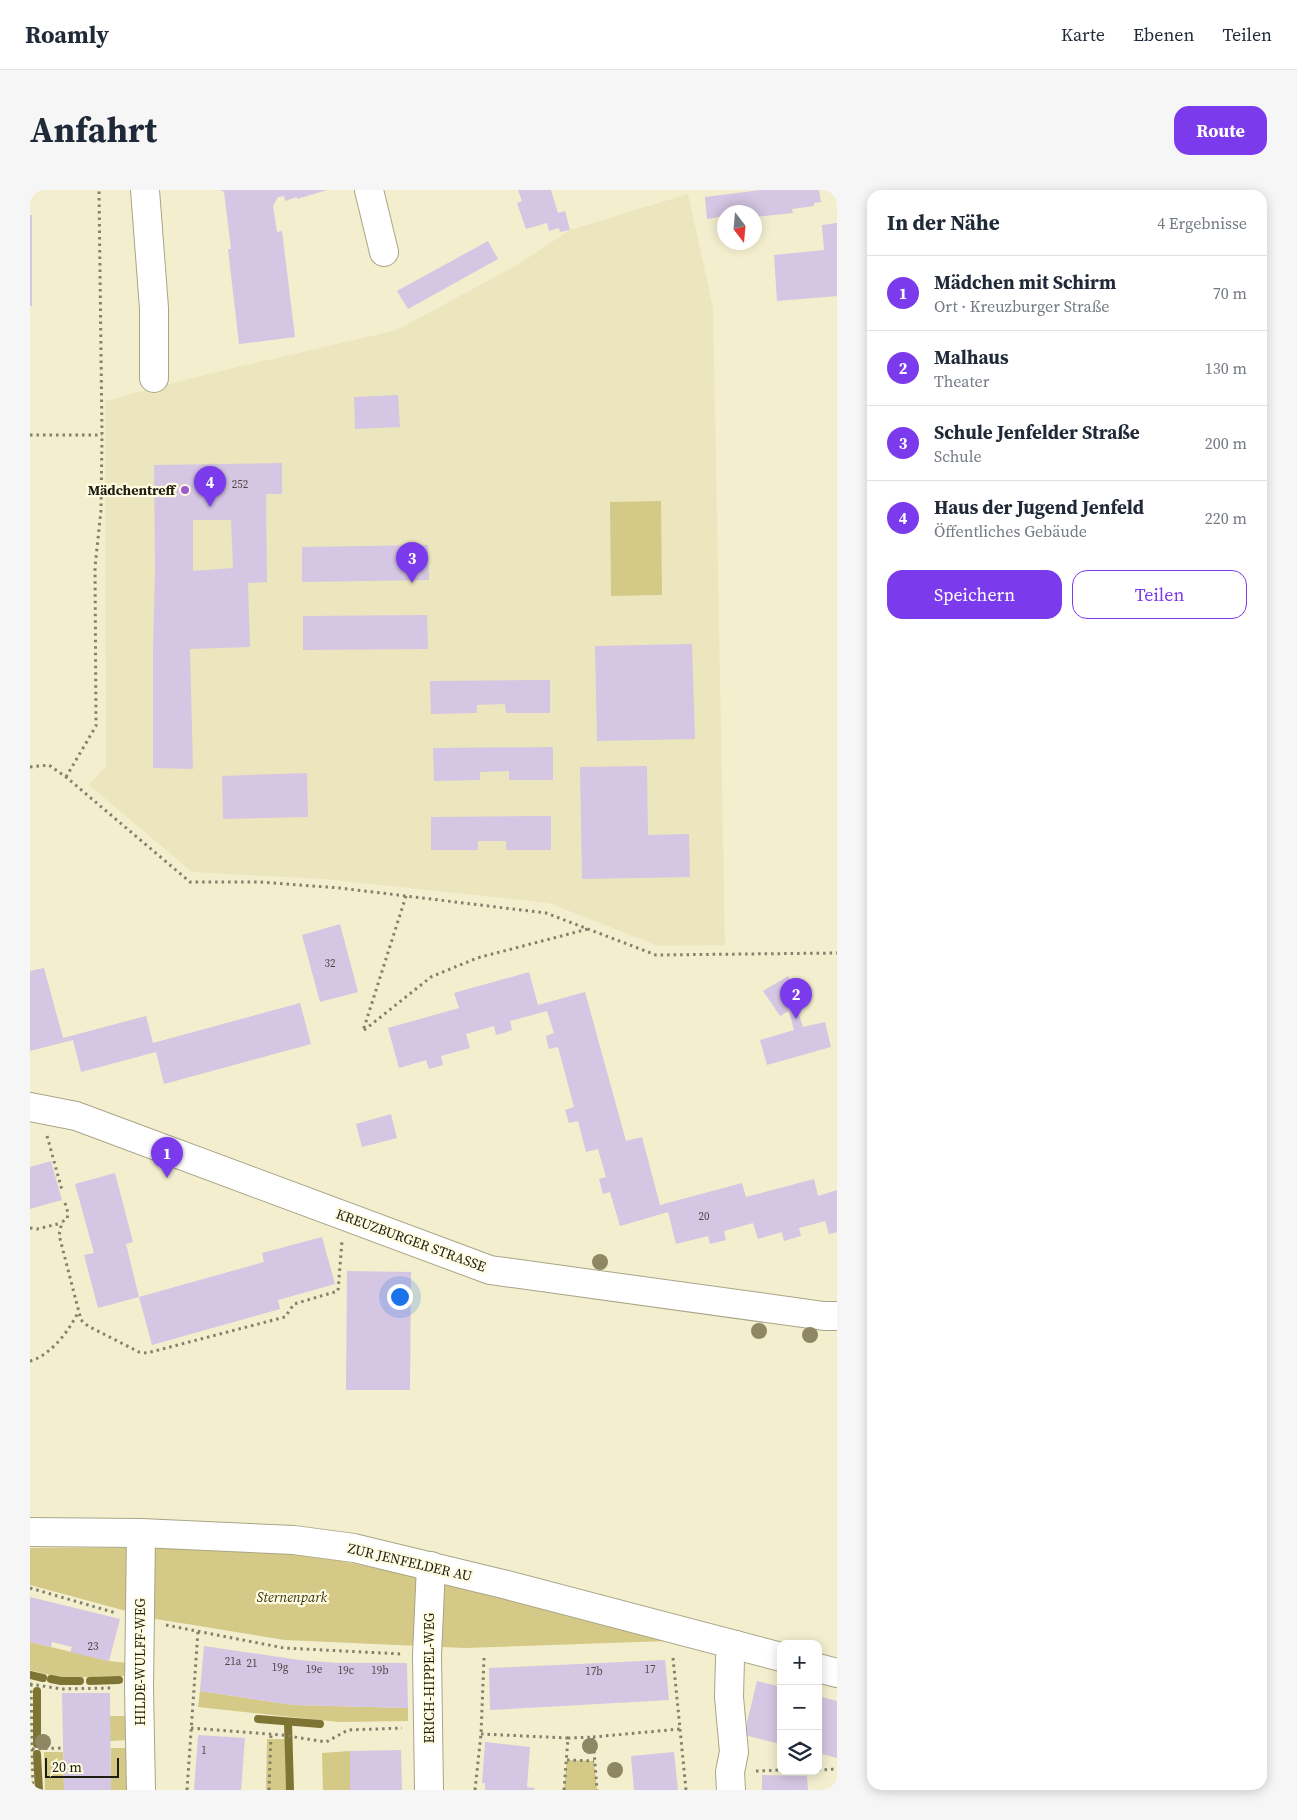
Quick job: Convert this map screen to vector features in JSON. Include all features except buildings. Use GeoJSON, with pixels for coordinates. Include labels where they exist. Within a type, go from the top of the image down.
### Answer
{"type":"FeatureCollection","features":[{"type":"Feature","properties":{"kind":"street"},"geometry":{"type":"LineString","coordinates":[[145,190],[154,308],[154,378]]}},
{"type":"Feature","properties":{"kind":"street"},"geometry":{"type":"LineString","coordinates":[[369,190],[384,252]]}},
{"type":"Feature","properties":{"kind":"street","name":"KREUZBURGER STRASSE"},"geometry":{"type":"LineString","coordinates":[[35,1108],[76,1116],[490,1270],[824,1316],[837,1316]]}},
{"type":"Feature","properties":{"kind":"street","name":"ZUR JENFELDER AU"},"geometry":{"type":"LineString","coordinates":[[30,1532],[141,1533],[294,1540],[354,1548],[431,1566],[777,1657]]}},
{"type":"Feature","properties":{"kind":"street","name":"HILDE-WULFF-WEG"},"geometry":{"type":"LineString","coordinates":[[141,1533],[139,1688],[141,1790]]}},
{"type":"Feature","properties":{"kind":"street","name":"ERICH-HIPPEL-WEG"},"geometry":{"type":"LineString","coordinates":[[430,1790],[427,1655],[431,1566]]}},
{"type":"Feature","properties":{"kind":"street"},"geometry":{"type":"LineString","coordinates":[[731,1790],[730,1772],[734,1752],[729,1697],[730,1658],[736,1645]]}},
{"type":"Feature","properties":{"kind":"street"},"geometry":{"type":"LineString","coordinates":[[822,1669],[837,1673]]}},
{"type":"Feature","properties":{"kind":"path"},"geometry":{"type":"LineString","coordinates":[[66,777],[96,726],[95,567],[100,510],[102,435],[99,190]]}},
{"type":"Feature","properties":{"kind":"path"},"geometry":{"type":"LineString","coordinates":[[30,435],[102,435]]}},
{"type":"Feature","properties":{"kind":"path"},"geometry":{"type":"LineString","coordinates":[[30,767],[49,765],[66,777],[190,882],[259,882],[340,888],[546,913],[656,955],[837,953]]}},
{"type":"Feature","properties":{"kind":"path"},"geometry":{"type":"LineString","coordinates":[[406,896],[363,1031],[431,977],[477,958],[589,929]]}},
{"type":"Feature","properties":{"kind":"path"},"geometry":{"type":"LineString","coordinates":[[35,1108],[62,1190]]}},
{"type":"Feature","properties":{"kind":"path"},"geometry":{"type":"LineString","coordinates":[[30,1228],[37,1229],[67,1219],[68,1213],[65,1203]]}},
{"type":"Feature","properties":{"kind":"path"},"geometry":{"type":"LineString","coordinates":[[62,1222],[59,1235],[81,1320],[88,1326],[139,1352],[147,1353],[285,1317],[294,1304],[338,1291],[343,1215]]}},
{"type":"Feature","properties":{"kind":"path"},"geometry":{"type":"LineString","coordinates":[[30,1361],[35,1360],[56,1344],[73,1324],[79,1312]]}},
{"type":"Feature","properties":{"kind":"path"},"geometry":{"type":"LineString","coordinates":[[30,1588],[140,1620],[284,1648],[427,1655]]}},
{"type":"Feature","properties":{"kind":"path"},"geometry":{"type":"LineString","coordinates":[[186,1790],[198,1632]]}},
{"type":"Feature","properties":{"kind":"path"},"geometry":{"type":"LineString","coordinates":[[475,1790],[481,1734],[484,1658]]}},
{"type":"Feature","properties":{"kind":"path"},"geometry":{"type":"LineString","coordinates":[[673,1658],[686,1790]]}},
{"type":"Feature","properties":{"kind":"path"},"geometry":{"type":"LineString","coordinates":[[33,1790],[31,1684],[62,1689],[139,1688]]}},
{"type":"Feature","properties":{"kind":"path"},"geometry":{"type":"LineString","coordinates":[[191,1728],[282,1735],[326,1742],[348,1730],[403,1728]]}},
{"type":"Feature","properties":{"kind":"path"},"geometry":{"type":"LineString","coordinates":[[481,1734],[568,1738],[680,1729]]}},
{"type":"Feature","properties":{"kind":"path"},"geometry":{"type":"LineString","coordinates":[[270,1790],[271,1734]]}},
{"type":"Feature","properties":{"kind":"path"},"geometry":{"type":"LineString","coordinates":[[593,1737],[597,1790]]}},
{"type":"Feature","properties":{"kind":"path"},"geometry":{"type":"LineString","coordinates":[[564,1790],[568,1738]]}},
{"type":"Feature","properties":{"kind":"path"},"geometry":{"type":"LineString","coordinates":[[32,1749],[63,1748]]}},
{"type":"Feature","properties":{"kind":"path"},"geometry":{"type":"LineString","coordinates":[[567,1760],[594,1761]]}},
{"type":"Feature","properties":{"kind":"path"},"geometry":{"type":"LineString","coordinates":[[822,1770],[837,1769]]}},
{"type":"Feature","properties":{"kind":"shaded area"},"geometry":{"type":"Polygon","coordinates":[[[688,194],[713,308],[725,945],[658,946],[549,903],[324,879],[192,872],[89,785],[106,766],[105,401],[208,374],[397,330],[517,265],[570,230],[688,194]]]}},
{"type":"Feature","properties":{"kind":"green space"},"geometry":{"type":"Polygon","coordinates":[[[661,501],[662,595],[611,596],[610,502],[661,501]]]}},
{"type":"Feature","properties":{"kind":"green space","name":"Sternenpark"},"geometry":{"type":"Polygon","coordinates":[[[30,1548],[200,1549],[268,1552],[317,1557],[481,1592],[667,1641],[465,1648],[285,1640],[156,1619],[30,1585],[30,1548]]]}},
{"type":"Feature","properties":{"kind":"green space"},"geometry":{"type":"Polygon","coordinates":[[[30,1642],[109,1661],[128,1663],[125,1676],[62,1678],[30,1670],[30,1642]]]}},
{"type":"Feature","properties":{"kind":"green space"},"geometry":{"type":"Polygon","coordinates":[[[200,1691],[293,1705],[408,1708],[408,1721],[339,1722],[198,1707],[200,1691]]]}},
{"type":"Feature","properties":{"kind":"green space"},"geometry":{"type":"Polygon","coordinates":[[[110,1716],[128,1716],[129,1740],[110,1741],[110,1716]]]}},
{"type":"Feature","properties":{"kind":"green space"},"geometry":{"type":"Polygon","coordinates":[[[267,1739],[285,1739],[286,1790],[266,1790],[267,1739]]]}},
{"type":"Feature","properties":{"kind":"green space"},"geometry":{"type":"Polygon","coordinates":[[[111,1748],[128,1748],[129,1790],[111,1790],[111,1748]]]}},
{"type":"Feature","properties":{"kind":"green space"},"geometry":{"type":"Polygon","coordinates":[[[350,1751],[350,1790],[323,1790],[322,1753],[350,1751]]]}},
{"type":"Feature","properties":{"kind":"green space"},"geometry":{"type":"Polygon","coordinates":[[[44,1752],[63,1752],[64,1790],[45,1790],[44,1752]]]}},
{"type":"Feature","properties":{"kind":"green space"},"geometry":{"type":"Polygon","coordinates":[[[567,1760],[594,1761],[597,1790],[564,1790],[567,1760]]]}},
{"type":"Feature","properties":{"kind":"waterway"},"geometry":{"type":"LineString","coordinates":[[30,1675],[43,1678]]}},
{"type":"Feature","properties":{"kind":"waterway"},"geometry":{"type":"LineString","coordinates":[[51,1679],[80,1681]]}},
{"type":"Feature","properties":{"kind":"waterway"},"geometry":{"type":"LineString","coordinates":[[90,1681],[119,1680]]}},
{"type":"Feature","properties":{"kind":"waterway"},"geometry":{"type":"LineString","coordinates":[[37,1691],[37,1744]]}},
{"type":"Feature","properties":{"kind":"waterway"},"geometry":{"type":"LineString","coordinates":[[258,1719],[320,1724]]}},
{"type":"Feature","properties":{"kind":"waterway"},"geometry":{"type":"LineString","coordinates":[[288,1722],[290,1790]]}},
{"type":"Feature","properties":{"kind":"waterway"},"geometry":{"type":"LineString","coordinates":[[37,1754],[39,1790]]}},
{"type":"Feature","properties":{"kind":"place","name":"Mädchentreff"},"geometry":{"type":"Point","coordinates":[185,490]}},
{"type":"Feature","properties":{"kind":"place","name":"Haus der Jugend Jenfeld"},"geometry":{"type":"Point","coordinates":[210,507]}},
{"type":"Feature","properties":{"kind":"place","name":"Schule Jenfelder Straße"},"geometry":{"type":"Point","coordinates":[412,583]}},
{"type":"Feature","properties":{"kind":"place","name":"Malhaus"},"geometry":{"type":"Point","coordinates":[796,1019]}},
{"type":"Feature","properties":{"kind":"place","name":"Mädchen mit Schirm"},"geometry":{"type":"Point","coordinates":[167,1178]}}]}
